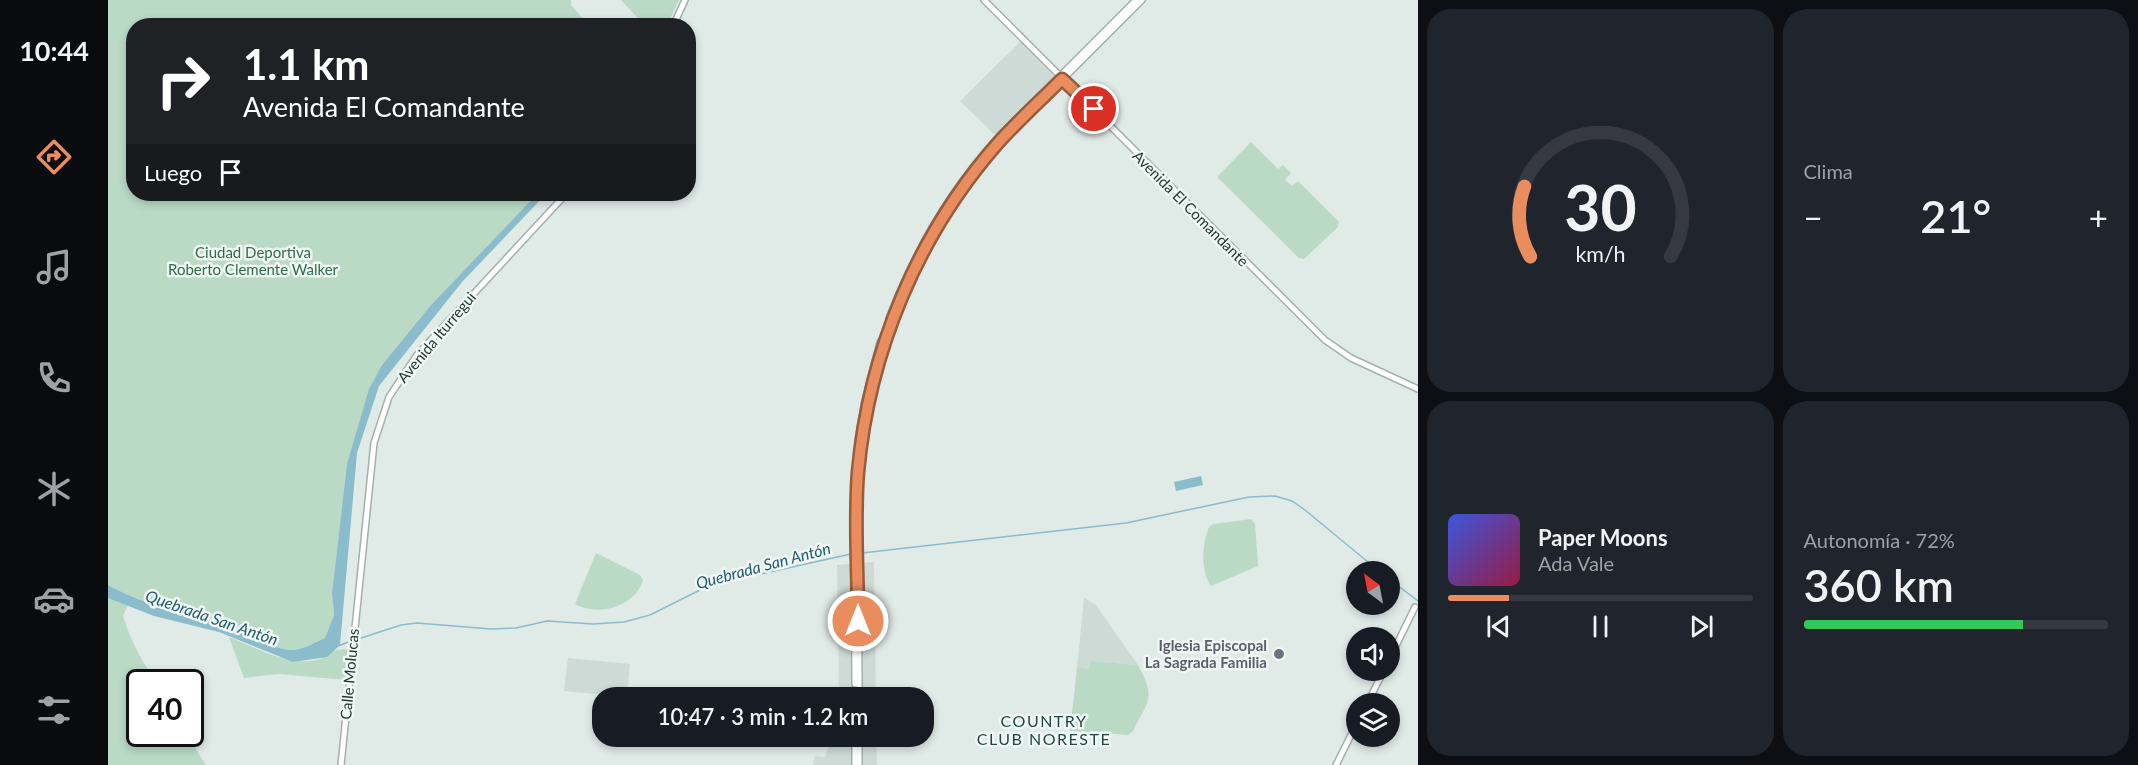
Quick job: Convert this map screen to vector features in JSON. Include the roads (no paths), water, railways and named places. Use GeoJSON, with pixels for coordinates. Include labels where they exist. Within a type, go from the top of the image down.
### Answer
{"type":"FeatureCollection","features":[{"type":"Feature","properties":{"kind":"street"},"geometry":{"type":"LineString","coordinates":[[677,18],[685,0]]}},
{"type":"Feature","properties":{"kind":"street","name":"Avenida El Comandante"},"geometry":{"type":"LineString","coordinates":[[984,0],[1325,340],[1351,358],[1418,389]]}},
{"type":"Feature","properties":{"kind":"street"},"geometry":{"type":"LineString","coordinates":[[1061,78],[1136,0]]}},
{"type":"Feature","properties":{"kind":"street"},"geometry":{"type":"LineString","coordinates":[[857,687],[854,479],[864,401],[879,345],[898,296],[925,239],[955,191],[996,141],[1142,0]]}},
{"type":"Feature","properties":{"kind":"street","name":"Avenida Iturregui"},"geometry":{"type":"LineString","coordinates":[[359,584],[374,443],[389,397],[398,380],[424,347],[560,201]]}},
{"type":"Feature","properties":{"kind":"street","name":"Calle Molucas"},"geometry":{"type":"LineString","coordinates":[[341,765],[359,584]]}},
{"type":"Feature","properties":{"kind":"street"},"geometry":{"type":"LineString","coordinates":[[1400,638],[1415,607]]}},
{"type":"Feature","properties":{"kind":"street"},"geometry":{"type":"LineString","coordinates":[[1336,765],[1346,745]]}},
{"type":"Feature","properties":{"kind":"street"},"geometry":{"type":"LineString","coordinates":[[857,747],[857,765]]}},
{"type":"Feature","properties":{"kind":"water"},"geometry":{"type":"Polygon","coordinates":[[[530,201],[539,201],[462,282],[379,386],[357,453],[340,645],[327,657],[293,662],[219,632],[154,616],[108,598],[108,585],[152,604],[226,624],[268,644],[286,649],[302,648],[325,638],[334,615],[332,593],[347,464],[369,389],[382,365],[431,305],[530,201]]]}},
{"type":"Feature","properties":{"kind":"water"},"geometry":{"type":"Polygon","coordinates":[[[1201,476],[1203,485],[1176,491],[1174,482],[1201,476]]]}},
{"type":"Feature","properties":{"kind":"waterway","name":"Quebrada San Antón"},"geometry":{"type":"LineString","coordinates":[[862,553],[1126,523],[1249,497],[1275,496],[1292,501],[1305,510],[1367,561]]}},
{"type":"Feature","properties":{"kind":"waterway","name":"Quebrada San Antón"},"geometry":{"type":"LineString","coordinates":[[355,640],[401,625],[417,623],[491,629],[516,628],[547,621],[593,624],[624,622],[650,615],[702,589],[724,582],[851,554]]}},
{"type":"Feature","properties":{"kind":"waterway","name":"Quebrada San Antón"},"geometry":{"type":"LineString","coordinates":[[1400,587],[1418,601]]}},
{"type":"Feature","properties":{"kind":"waterway","name":"Quebrada San Antón"},"geometry":{"type":"LineString","coordinates":[[338,646],[351,641]]}},
{"type":"Feature","properties":{"kind":"place","name":"Iglesia Episcopal La Sagrada Familia"},"geometry":{"type":"Point","coordinates":[1279,654]}},
{"type":"Feature","properties":{"kind":"district","name":"COUNTRY CLUB NORESTE"},"geometry":{"type":"Point","coordinates":[1044,729]}},
{"type":"Feature","properties":{"kind":"park label","name":"Ciudad Deportiva Roberto Clemente Walker"},"geometry":{"type":"Point","coordinates":[253,260]}}]}
